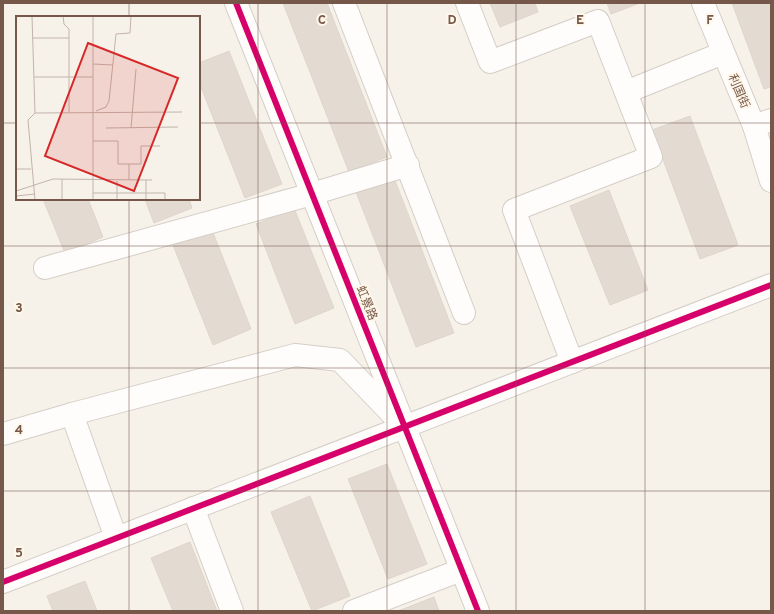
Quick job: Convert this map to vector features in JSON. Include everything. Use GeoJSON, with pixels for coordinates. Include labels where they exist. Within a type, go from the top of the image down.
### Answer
{"type":"FeatureCollection","features":[{"type":"Feature","properties":{"kind":"street","name":"虹景路"},"geometry":{"type":"LineString","coordinates":[[236,3],[478,611]]}},
{"type":"Feature","properties":{"kind":"street"},"geometry":{"type":"LineString","coordinates":[[344,3],[464,312]]}},
{"type":"Feature","properties":{"kind":"street"},"geometry":{"type":"LineString","coordinates":[[467,3],[490,62],[598,21],[651,158],[514,210],[572,362]]}},
{"type":"Feature","properties":{"kind":"street","name":"利国街"},"geometry":{"type":"LineString","coordinates":[[703,3],[724,53],[762,123],[771,181]]}},
{"type":"Feature","properties":{"kind":"street"},"geometry":{"type":"LineString","coordinates":[[626,92],[724,53]]}},
{"type":"Feature","properties":{"kind":"street"},"geometry":{"type":"LineString","coordinates":[[45,268],[312,194],[408,165]]}},
{"type":"Feature","properties":{"kind":"street"},"geometry":{"type":"LineString","coordinates":[[3,582],[771,285]]}},
{"type":"Feature","properties":{"kind":"street"},"geometry":{"type":"LineString","coordinates":[[3,434],[72,414],[295,355],[340,360],[404,426]]}},
{"type":"Feature","properties":{"kind":"street"},"geometry":{"type":"LineString","coordinates":[[72,414],[116,538]]}},
{"type":"Feature","properties":{"kind":"street"},"geometry":{"type":"LineString","coordinates":[[193,508],[232,611]]}},
{"type":"Feature","properties":{"kind":"street"},"geometry":{"type":"LineString","coordinates":[[354,611],[461,570]]}},
{"type":"Feature","properties":{"kind":"building"},"geometry":{"type":"Polygon","coordinates":[[[283,3],[327,3],[387,157],[349,172],[283,3]]]}},
{"type":"Feature","properties":{"kind":"building"},"geometry":{"type":"Polygon","coordinates":[[[490,3],[535,3],[538,12],[500,27],[490,3]]]}},
{"type":"Feature","properties":{"kind":"building"},"geometry":{"type":"Polygon","coordinates":[[[607,3],[640,3],[611,14],[607,3]]]}},
{"type":"Feature","properties":{"kind":"building"},"geometry":{"type":"Polygon","coordinates":[[[732,3],[771,3],[771,87],[764,89],[732,3]]]}},
{"type":"Feature","properties":{"kind":"building"},"geometry":{"type":"Polygon","coordinates":[[[229,51],[282,184],[245,198],[200,85],[200,63],[229,51]]]}},
{"type":"Feature","properties":{"kind":"building"},"geometry":{"type":"Polygon","coordinates":[[[690,116],[738,245],[700,259],[652,130],[690,116]]]}},
{"type":"Feature","properties":{"kind":"building"},"geometry":{"type":"Polygon","coordinates":[[[394,178],[454,333],[416,347],[356,192],[394,178]]]}},
{"type":"Feature","properties":{"kind":"building"},"geometry":{"type":"Polygon","coordinates":[[[609,190],[648,290],[610,305],[570,206],[609,190]]]}},
{"type":"Feature","properties":{"kind":"building"},"geometry":{"type":"Polygon","coordinates":[[[43,200],[88,200],[103,237],[65,253],[43,200]]]}},
{"type":"Feature","properties":{"kind":"building"},"geometry":{"type":"Polygon","coordinates":[[[145,200],[189,200],[192,208],[154,223],[145,200]]]}},
{"type":"Feature","properties":{"kind":"building"},"geometry":{"type":"Polygon","coordinates":[[[294,208],[334,308],[295,324],[256,224],[294,208]]]}},
{"type":"Feature","properties":{"kind":"building"},"geometry":{"type":"Polygon","coordinates":[[[212,230],[251,329],[213,345],[173,245],[212,230]]]}},
{"type":"Feature","properties":{"kind":"building"},"geometry":{"type":"Polygon","coordinates":[[[387,464],[427,564],[388,579],[348,479],[387,464]]]}},
{"type":"Feature","properties":{"kind":"building"},"geometry":{"type":"Polygon","coordinates":[[[310,496],[350,596],[312,611],[271,512],[310,496]]]}},
{"type":"Feature","properties":{"kind":"building"},"geometry":{"type":"Polygon","coordinates":[[[190,542],[217,611],[173,611],[151,558],[190,542]]]}},
{"type":"Feature","properties":{"kind":"building"},"geometry":{"type":"Polygon","coordinates":[[[85,581],[97,611],[53,611],[47,596],[85,581]]]}},
{"type":"Feature","properties":{"kind":"building"},"geometry":{"type":"Polygon","coordinates":[[[434,597],[439,611],[398,611],[434,597]]]}},
{"type":"Feature","properties":{"kind":"cycle path"},"geometry":{"type":"LineString","coordinates":[[236,3],[478,611]]}},
{"type":"Feature","properties":{"kind":"cycle path"},"geometry":{"type":"LineString","coordinates":[[3,582],[771,285]]}}]}
